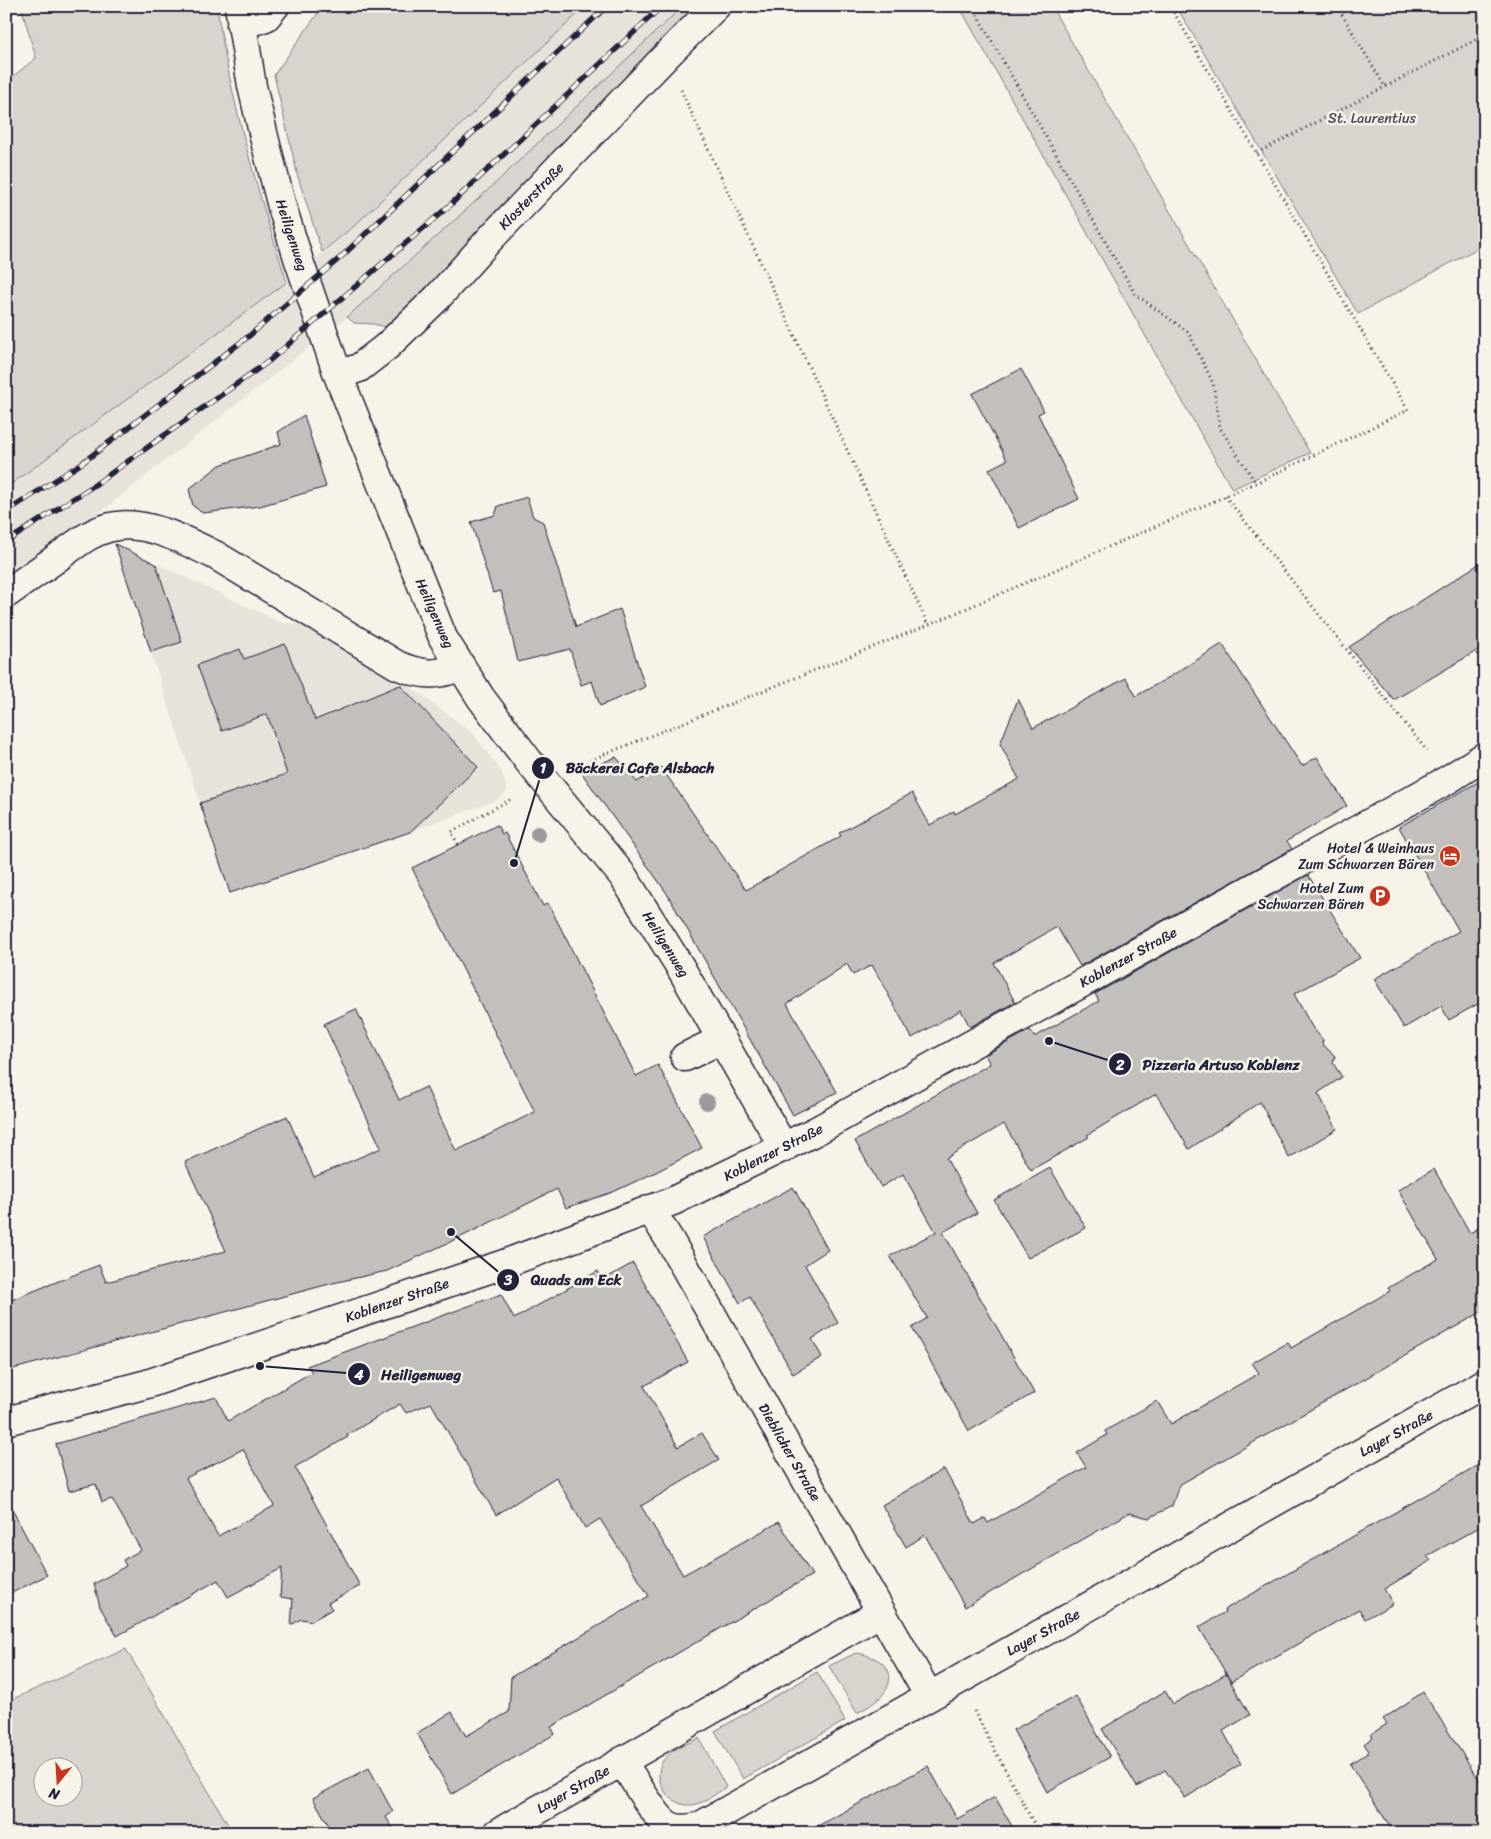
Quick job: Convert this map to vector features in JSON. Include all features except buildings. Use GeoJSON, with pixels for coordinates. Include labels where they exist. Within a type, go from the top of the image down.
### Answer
{"type":"FeatureCollection","features":[{"type":"Feature","properties":{"kind":"street"},"geometry":{"type":"LineString","coordinates":[[240,16],[266,17],[275,6]]}},
{"type":"Feature","properties":{"kind":"street","name":"Klosterstraße"},"geometry":{"type":"LineString","coordinates":[[338,375],[358,368],[375,357],[392,341],[436,298],[489,240],[716,6]]}},
{"type":"Feature","properties":{"kind":"street","name":"Heiligenweg"},"geometry":{"type":"LineString","coordinates":[[240,16],[254,95],[282,206],[338,375],[443,638],[481,698],[530,763],[623,876],[679,965],[784,1148]]}},
{"type":"Feature","properties":{"kind":"street"},"geometry":{"type":"LineString","coordinates":[[6,594],[88,537],[103,529],[118,526],[140,527],[174,537],[215,556],[398,665],[416,673],[434,674],[448,672],[461,666]]}},
{"type":"Feature","properties":{"kind":"street","name":"Koblenzer Straße"},"geometry":{"type":"LineString","coordinates":[[6,1421],[156,1381],[509,1262],[650,1209],[704,1186],[784,1148],[1449,779],[1485,756]]}},
{"type":"Feature","properties":{"kind":"street"},"geometry":{"type":"LineString","coordinates":[[685,1057],[722,1039]]}},
{"type":"Feature","properties":{"kind":"street","name":"Dieblicher Straße"},"geometry":{"type":"LineString","coordinates":[[650,1209],[930,1696]]}},
{"type":"Feature","properties":{"kind":"street","name":"Layer Straße"},"geometry":{"type":"LineString","coordinates":[[622,1761],[662,1821],[672,1827],[687,1830],[700,1826],[1485,1383]]}},
{"type":"Feature","properties":{"kind":"street","name":"Layer Straße"},"geometry":{"type":"LineString","coordinates":[[498,1833],[881,1612]]}},
{"type":"Feature","properties":{"kind":"path"},"geometry":{"type":"LineString","coordinates":[[972,6],[1135,294],[1188,332],[1213,384],[1220,428],[1256,483]]}},
{"type":"Feature","properties":{"kind":"path"},"geometry":{"type":"LineString","coordinates":[[571,769],[614,750],[928,625],[1256,483],[1408,410],[1170,6]]}},
{"type":"Feature","properties":{"kind":"path"},"geometry":{"type":"LineString","coordinates":[[1337,6],[1385,88]]}},
{"type":"Feature","properties":{"kind":"path"},"geometry":{"type":"LineString","coordinates":[[1256,153],[1485,35]]}},
{"type":"Feature","properties":{"kind":"path"},"geometry":{"type":"LineString","coordinates":[[666,56],[928,625]]}},
{"type":"Feature","properties":{"kind":"path"},"geometry":{"type":"LineString","coordinates":[[1226,496],[1449,779]]}},
{"type":"Feature","properties":{"kind":"path"},"geometry":{"type":"LineString","coordinates":[[458,844],[451,832],[514,798]]}},
{"type":"Feature","properties":{"kind":"path"},"geometry":{"type":"LineString","coordinates":[[958,1680],[1039,1833]]}},
{"type":"Feature","properties":{"kind":"shaded area"},"geometry":{"type":"Polygon","coordinates":[[[586,6],[683,6],[487,191],[347,317],[92,519],[6,576],[6,488],[287,282],[354,226],[586,6]]]}},
{"type":"Feature","properties":{"kind":"shaded area"},"geometry":{"type":"Polygon","coordinates":[[[115,544],[282,623],[319,626],[398,678],[473,733],[501,771],[508,791],[497,800],[359,850],[230,893],[115,544]]]}},
{"type":"Feature","properties":{"kind":"green space"},"geometry":{"type":"Polygon","coordinates":[[[21,6],[217,6],[237,111],[287,282],[6,488],[6,82],[36,58],[21,6]]]}},
{"type":"Feature","properties":{"kind":"green space"},"geometry":{"type":"Polygon","coordinates":[[[323,6],[586,6],[354,226],[322,252],[298,177],[274,75],[323,6]]]}},
{"type":"Feature","properties":{"kind":"green space"},"geometry":{"type":"Polygon","coordinates":[[[683,6],[703,6],[391,328],[373,324],[354,323],[347,317],[487,191],[683,6]]]}},
{"type":"Feature","properties":{"kind":"green space"},"geometry":{"type":"Polygon","coordinates":[[[959,6],[1051,6],[1310,453],[1232,489],[959,6]]]}},
{"type":"Feature","properties":{"kind":"green space","name":"St. Laurentius"},"geometry":{"type":"Polygon","coordinates":[[[1176,6],[1485,6],[1485,244],[1358,314],[1176,6]]]}},
{"type":"Feature","properties":{"kind":"green space"},"geometry":{"type":"Polygon","coordinates":[[[126,1649],[231,1830],[227,1833],[6,1833],[6,1702],[126,1649]]]}},
{"type":"Feature","properties":{"kind":"green space"},"geometry":{"type":"Polygon","coordinates":[[[856,1653],[870,1656],[882,1663],[887,1668],[890,1680],[887,1688],[878,1700],[857,1713],[829,1666],[856,1653]]]}},
{"type":"Feature","properties":{"kind":"green space"},"geometry":{"type":"Polygon","coordinates":[[[817,1672],[845,1721],[743,1779],[715,1731],[817,1672]]]}},
{"type":"Feature","properties":{"kind":"green space"},"geometry":{"type":"Polygon","coordinates":[[[699,1738],[726,1787],[698,1804],[688,1805],[673,1800],[667,1794],[662,1787],[659,1772],[661,1764],[673,1751],[699,1738]]]}},
{"type":"Feature","properties":{"kind":"railway"},"geometry":{"type":"LineString","coordinates":[[6,512],[82,463],[249,336],[341,257],[607,6]]}},
{"type":"Feature","properties":{"kind":"railway"},"geometry":{"type":"LineString","coordinates":[[6,542],[96,484],[269,361],[449,206],[662,6]]}},
{"type":"Feature","properties":{"kind":"place","name":"Hotel & Weinhaus Zum Schwarzen Bären"},"geometry":{"type":"Point","coordinates":[1450,856]}},
{"type":"Feature","properties":{"kind":"place","name":"Bäckerei Cafe Alsbach"},"geometry":{"type":"Point","coordinates":[514,863]}},
{"type":"Feature","properties":{"kind":"place","name":"Hotel Zum Schwarzen Bären"},"geometry":{"type":"Point","coordinates":[1380,896]}},
{"type":"Feature","properties":{"kind":"place","name":"Pizzeria Artuso Koblenz"},"geometry":{"type":"Point","coordinates":[1049,1041]}},
{"type":"Feature","properties":{"kind":"place","name":"Quads am Eck"},"geometry":{"type":"Point","coordinates":[451,1232]}},
{"type":"Feature","properties":{"kind":"place","name":"Heiligenweg"},"geometry":{"type":"Point","coordinates":[260,1366]}}]}
